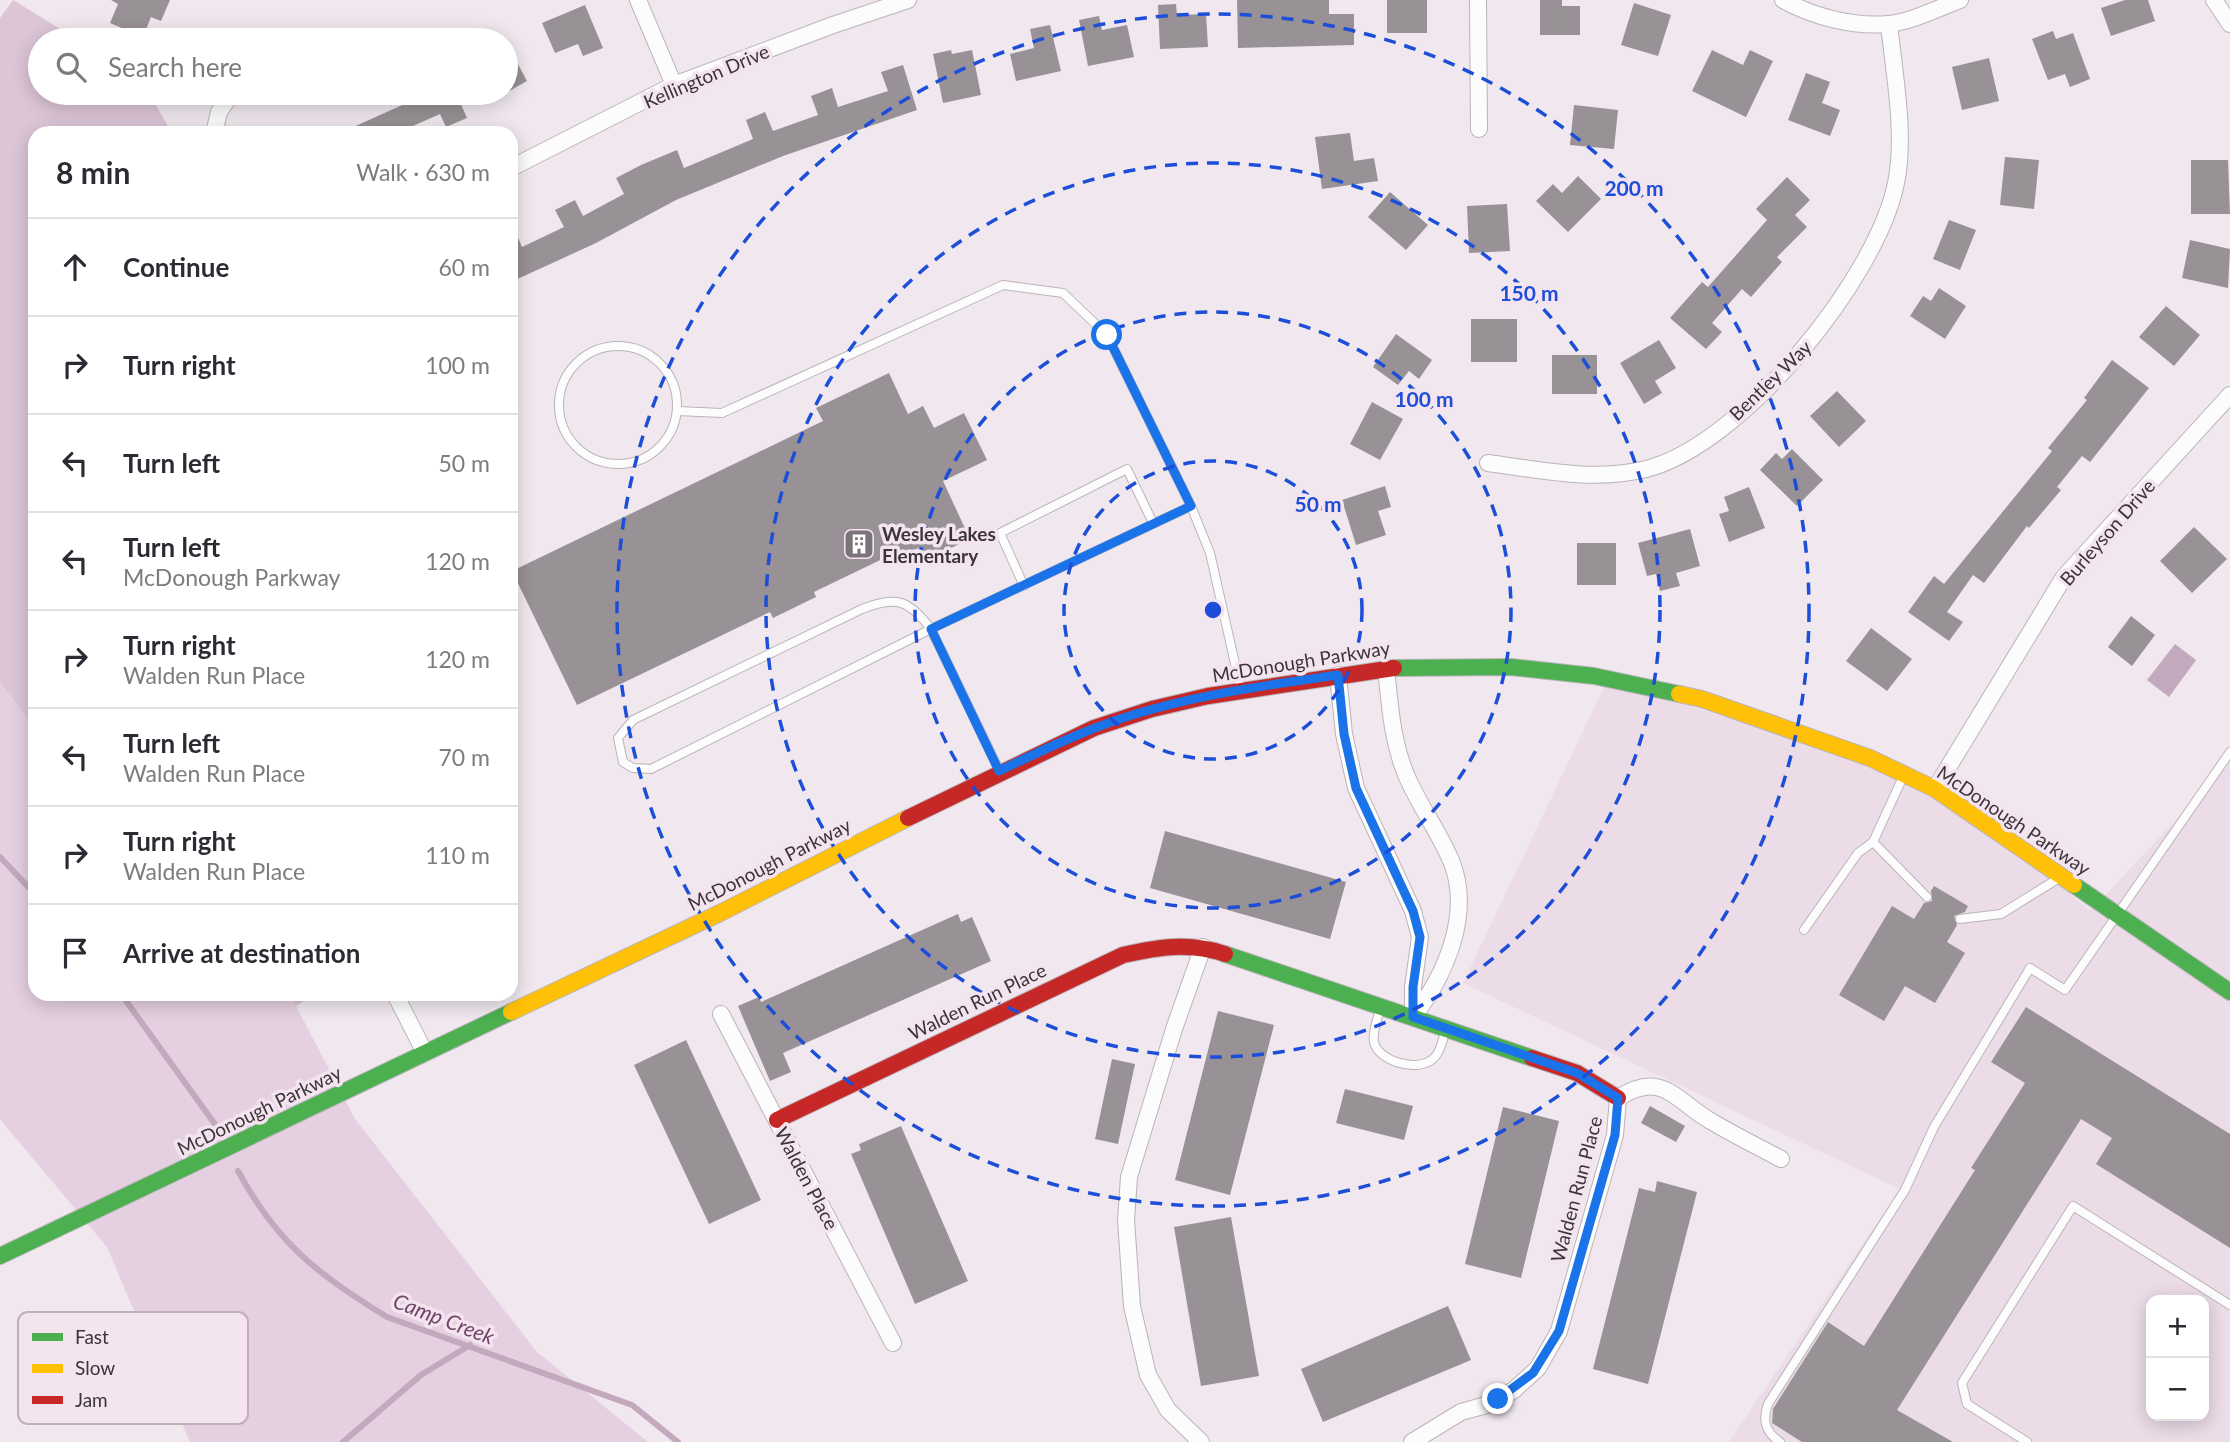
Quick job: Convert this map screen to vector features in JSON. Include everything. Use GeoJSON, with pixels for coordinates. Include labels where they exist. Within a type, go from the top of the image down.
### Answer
{"type":"FeatureCollection","features":[{"type":"Feature","properties":{"kind":"street"},"geometry":{"type":"LineString","coordinates":[[638,0],[674,86]]}},
{"type":"Feature","properties":{"kind":"street","name":"Kellington Drive"},"geometry":{"type":"LineString","coordinates":[[518,164],[674,86],[833,24],[908,0]]}},
{"type":"Feature","properties":{"kind":"street"},"geometry":{"type":"LineString","coordinates":[[1478,0],[1479,129]]}},
{"type":"Feature","properties":{"kind":"street"},"geometry":{"type":"LineString","coordinates":[[1783,0],[1804,11],[1847,22],[1889,24],[1960,0]]}},
{"type":"Feature","properties":{"kind":"street"},"geometry":{"type":"LineString","coordinates":[[2214,0],[2230,24]]}},
{"type":"Feature","properties":{"kind":"street","name":"Bentley Way"},"geometry":{"type":"LineString","coordinates":[[1488,463],[1576,475],[1621,474],[1650,468],[1690,448],[1727,422],[1804,351],[1856,279],[1882,225],[1897,182],[1899,119],[1889,24]]}},
{"type":"Feature","properties":{"kind":"street"},"geometry":{"type":"LineString","coordinates":[[216,126],[224,105]]}},
{"type":"Feature","properties":{"kind":"street","name":"Burleyson Drive"},"geometry":{"type":"LineString","coordinates":[[1935,789],[2064,577],[2230,395]]}},
{"type":"Feature","properties":{"kind":"street","name":"McDonough Parkway"},"geometry":{"type":"LineString","coordinates":[[0,1256],[720,913],[999,771],[1094,728],[1153,709],[1241,690],[1386,668],[1511,667],[1594,676],[1702,699],[1810,735],[1935,789],[2013,840],[2060,877],[2230,992]]}},
{"type":"Feature","properties":{"kind":"street"},"geometry":{"type":"LineString","coordinates":[[1386,668],[1395,745],[1407,777],[1449,856],[1456,877],[1459,915],[1432,994],[1413,1017]]}},
{"type":"Feature","properties":{"kind":"street"},"geometry":{"type":"LineString","coordinates":[[1338,675],[1352,775],[1413,911],[1420,937],[1413,987],[1413,1017]]}},
{"type":"Feature","properties":{"kind":"street","name":"Walden Run Place"},"geometry":{"type":"LineString","coordinates":[[777,1120],[1123,956],[1163,946],[1203,947],[1577,1073],[1618,1098],[1615,1135],[1559,1331],[1546,1356],[1533,1373],[1506,1395],[1461,1412],[1412,1442]]}},
{"type":"Feature","properties":{"kind":"street"},"geometry":{"type":"LineString","coordinates":[[1201,1442],[1168,1410],[1147,1375],[1129,1289],[1126,1220],[1129,1177],[1174,1029],[1203,947]]}},
{"type":"Feature","properties":{"kind":"street"},"geometry":{"type":"LineString","coordinates":[[1420,952],[1446,957]]}},
{"type":"Feature","properties":{"kind":"street"},"geometry":{"type":"LineString","coordinates":[[399,1001],[425,1053]]}},
{"type":"Feature","properties":{"kind":"street","name":"Walden Place"},"geometry":{"type":"LineString","coordinates":[[721,1014],[893,1343]]}},
{"type":"Feature","properties":{"kind":"street"},"geometry":{"type":"LineString","coordinates":[[1618,1098],[1637,1088],[1668,1090],[1706,1118],[1781,1159]]}},
{"type":"Feature","properties":{"kind":"lane"},"geometry":{"type":"LineString","coordinates":[[677,411],[722,412],[1003,285],[1063,293],[1107,335],[1191,506],[1210,553],[1241,690]]}},
{"type":"Feature","properties":{"kind":"lane"},"geometry":{"type":"LineString","coordinates":[[611,345],[631,346],[650,354],[664,367],[674,384],[677,411],[667,440],[653,454],[635,462],[617,465],[597,462],[580,452],[567,437],[559,419],[558,398],[564,379],[576,363],[592,351],[611,345]]}},
{"type":"Feature","properties":{"kind":"lane"},"geometry":{"type":"LineString","coordinates":[[1024,586],[1000,533],[1127,469],[1153,523]]}},
{"type":"Feature","properties":{"kind":"lane"},"geometry":{"type":"LineString","coordinates":[[999,771],[931,629],[916,610],[905,603],[885,601],[862,609],[633,720],[618,738],[623,762],[633,768],[651,769],[931,629],[1191,506]]}},
{"type":"Feature","properties":{"kind":"lane"},"geometry":{"type":"LineString","coordinates":[[1780,1442],[1771,1436],[1765,1426],[1764,1415],[1768,1404],[1905,1190],[1934,1127],[2029,968],[2065,989],[2230,752]]}},
{"type":"Feature","properties":{"kind":"lane"},"geometry":{"type":"LineString","coordinates":[[1804,930],[1858,853],[1872,842],[1905,774]]}},
{"type":"Feature","properties":{"kind":"lane"},"geometry":{"type":"LineString","coordinates":[[1872,842],[1927,897]]}},
{"type":"Feature","properties":{"kind":"lane"},"geometry":{"type":"LineString","coordinates":[[1961,919],[2001,914],[2060,877]]}},
{"type":"Feature","properties":{"kind":"lane"},"geometry":{"type":"LineString","coordinates":[[1381,1006],[1373,1040],[1378,1052],[1399,1063],[1420,1065],[1432,1060],[1439,1052],[1447,1028]]}},
{"type":"Feature","properties":{"kind":"lane"},"geometry":{"type":"LineString","coordinates":[[2027,1442],[1967,1404],[1962,1383],[2073,1206],[2230,1306]]}},
{"type":"Feature","properties":{"kind":"shaded area"},"geometry":{"type":"Polygon","coordinates":[[[13,0],[58,28],[28,28],[28,105],[156,105],[168,126],[28,126],[28,720],[0,682],[0,18],[13,0]]]}},
{"type":"Feature","properties":{"kind":"shaded area"},"geometry":{"type":"Polygon","coordinates":[[[2175,644],[2196,660],[2169,697],[2147,680],[2175,644]]]}},
{"type":"Feature","properties":{"kind":"shaded area"},"geometry":{"type":"Polygon","coordinates":[[[1607,681],[1933,780],[2090,911],[2230,763],[2230,1442],[1729,1442],[1900,1189],[1463,983],[1607,681]]]}},
{"type":"Feature","properties":{"kind":"shaded area"},"geometry":{"type":"Polygon","coordinates":[[[0,682],[28,720],[28,1001],[291,1001],[355,1119],[537,1352],[648,1442],[190,1442],[182,1424],[248,1424],[248,1312],[135,1312],[107,1247],[0,1119],[0,682]]]}},
{"type":"Feature","properties":{"kind":"shaded area"},"geometry":{"type":"Polygon","coordinates":[[[291,1001],[304,1001],[296,1006],[291,1001]]]}},
{"type":"Feature","properties":{"kind":"building"},"geometry":{"type":"Polygon","coordinates":[[[111,0],[170,0],[161,21],[151,17],[147,28],[122,28],[110,23],[118,4],[111,0]]]}},
{"type":"Feature","properties":{"kind":"building"},"geometry":{"type":"Polygon","coordinates":[[[1237,0],[1329,0],[1329,14],[1354,14],[1354,45],[1238,48],[1237,0]]]}},
{"type":"Feature","properties":{"kind":"building"},"geometry":{"type":"Polygon","coordinates":[[[1387,0],[1427,0],[1427,33],[1387,33],[1387,0]]]}},
{"type":"Feature","properties":{"kind":"building"},"geometry":{"type":"Polygon","coordinates":[[[1540,0],[1562,0],[1562,6],[1580,6],[1580,35],[1540,35],[1540,0]]]}},
{"type":"Feature","properties":{"kind":"building"},"geometry":{"type":"Polygon","coordinates":[[[2125,0],[2148,0],[2155,21],[2111,36],[2101,8],[2125,0]]]}},
{"type":"Feature","properties":{"kind":"building"},"geometry":{"type":"Polygon","coordinates":[[[1634,3],[1671,15],[1658,56],[1621,45],[1634,3]]]}},
{"type":"Feature","properties":{"kind":"building"},"geometry":{"type":"Polygon","coordinates":[[[1176,4],[1177,15],[1206,14],[1208,47],[1160,49],[1158,5],[1176,4]]]}},
{"type":"Feature","properties":{"kind":"building"},"geometry":{"type":"Polygon","coordinates":[[[585,5],[603,48],[583,56],[578,44],[555,53],[542,23],[585,5]]]}},
{"type":"Feature","properties":{"kind":"building"},"geometry":{"type":"Polygon","coordinates":[[[1099,16],[1102,30],[1127,25],[1134,57],[1088,66],[1079,20],[1099,16]]]}},
{"type":"Feature","properties":{"kind":"building"},"geometry":{"type":"Polygon","coordinates":[[[1050,25],[1061,71],[1016,81],[1010,54],[1034,48],[1030,29],[1050,25]]]}},
{"type":"Feature","properties":{"kind":"building"},"geometry":{"type":"Polygon","coordinates":[[[2053,31],[2056,39],[2073,33],[2090,79],[2070,87],[2065,74],[2048,80],[2032,39],[2053,31]]]}},
{"type":"Feature","properties":{"kind":"building"},"geometry":{"type":"Polygon","coordinates":[[[951,50],[952,54],[972,50],[981,95],[943,103],[933,54],[951,50]]]}},
{"type":"Feature","properties":{"kind":"building"},"geometry":{"type":"Polygon","coordinates":[[[1712,50],[1743,65],[1750,50],[1773,61],[1746,117],[1692,91],[1712,50]]]}},
{"type":"Feature","properties":{"kind":"building"},"geometry":{"type":"Polygon","coordinates":[[[1989,58],[1999,101],[1962,110],[1952,67],[1989,58]]]}},
{"type":"Feature","properties":{"kind":"building"},"geometry":{"type":"Polygon","coordinates":[[[518,64],[527,81],[518,86],[518,64]]]}},
{"type":"Feature","properties":{"kind":"building"},"geometry":{"type":"Polygon","coordinates":[[[903,65],[917,110],[783,156],[676,200],[596,243],[518,279],[518,238],[522,247],[564,227],[555,210],[575,200],[583,216],[624,194],[616,178],[677,150],[684,168],[753,139],[746,120],[765,112],[773,131],[818,115],[811,96],[832,88],[838,107],[888,91],[881,72],[903,65]]]}},
{"type":"Feature","properties":{"kind":"building"},"geometry":{"type":"Polygon","coordinates":[[[1806,73],[1830,82],[1822,103],[1840,110],[1830,136],[1788,120],[1806,73]]]}},
{"type":"Feature","properties":{"kind":"building"},"geometry":{"type":"Polygon","coordinates":[[[402,105],[461,105],[467,118],[448,126],[446,126],[440,114],[413,126],[356,126],[402,105]]]}},
{"type":"Feature","properties":{"kind":"building"},"geometry":{"type":"Polygon","coordinates":[[[1574,105],[1618,110],[1614,149],[1570,145],[1574,105]]]}},
{"type":"Feature","properties":{"kind":"building"},"geometry":{"type":"Polygon","coordinates":[[[1350,133],[1354,161],[1374,158],[1378,181],[1322,189],[1315,137],[1350,133]]]}},
{"type":"Feature","properties":{"kind":"building"},"geometry":{"type":"Polygon","coordinates":[[[2005,157],[2039,160],[2034,209],[2000,205],[2005,157]]]}},
{"type":"Feature","properties":{"kind":"building"},"geometry":{"type":"Polygon","coordinates":[[[2191,160],[2228,160],[2230,214],[2191,214],[2191,160]]]}},
{"type":"Feature","properties":{"kind":"building"},"geometry":{"type":"Polygon","coordinates":[[[1578,176],[1601,199],[1568,232],[1536,201],[1553,184],[1562,193],[1578,176]]]}},
{"type":"Feature","properties":{"kind":"building"},"geometry":{"type":"Polygon","coordinates":[[[1787,177],[1810,200],[1795,215],[1807,227],[1777,257],[1782,262],[1751,297],[1742,289],[1712,323],[1722,332],[1706,349],[1670,318],[1702,282],[1708,287],[1767,220],[1756,209],[1787,177]]]}},
{"type":"Feature","properties":{"kind":"building"},"geometry":{"type":"Polygon","coordinates":[[[1390,192],[1428,225],[1406,250],[1368,217],[1390,192]]]}},
{"type":"Feature","properties":{"kind":"building"},"geometry":{"type":"Polygon","coordinates":[[[1507,204],[1510,251],[1469,253],[1467,206],[1507,204]]]}},
{"type":"Feature","properties":{"kind":"building"},"geometry":{"type":"Polygon","coordinates":[[[1949,220],[1976,230],[1960,270],[1933,259],[1949,220]]]}},
{"type":"Feature","properties":{"kind":"building"},"geometry":{"type":"Polygon","coordinates":[[[2190,240],[2230,249],[2228,288],[2182,278],[2190,240]]]}},
{"type":"Feature","properties":{"kind":"building"},"geometry":{"type":"Polygon","coordinates":[[[1939,288],[1966,306],[1945,339],[1910,316],[1923,296],[1931,301],[1939,288]]]}},
{"type":"Feature","properties":{"kind":"building"},"geometry":{"type":"Polygon","coordinates":[[[2166,306],[2200,335],[2174,366],[2139,337],[2166,306]]]}},
{"type":"Feature","properties":{"kind":"building"},"geometry":{"type":"Polygon","coordinates":[[[1471,319],[1517,319],[1517,362],[1471,362],[1471,319]]]}},
{"type":"Feature","properties":{"kind":"building"},"geometry":{"type":"Polygon","coordinates":[[[1396,334],[1432,360],[1419,379],[1409,371],[1398,385],[1373,367],[1396,334]]]}},
{"type":"Feature","properties":{"kind":"building"},"geometry":{"type":"Polygon","coordinates":[[[1659,340],[1676,368],[1655,381],[1662,393],[1644,404],[1620,363],[1659,340]]]}},
{"type":"Feature","properties":{"kind":"building"},"geometry":{"type":"Polygon","coordinates":[[[1552,355],[1597,355],[1597,394],[1552,394],[1552,355]]]}},
{"type":"Feature","properties":{"kind":"building"},"geometry":{"type":"Polygon","coordinates":[[[2112,360],[2149,388],[2090,462],[2082,456],[2057,487],[2061,490],[2029,528],[2027,526],[1984,583],[1973,575],[1947,612],[1963,622],[1949,641],[1908,612],[1934,576],[1944,584],[2052,451],[2048,448],[2087,400],[2084,398],[2112,360]]]}},
{"type":"Feature","properties":{"kind":"building","name":"Wesley Lakes Elementary"},"geometry":{"type":"Polygon","coordinates":[[[889,373],[908,414],[923,406],[934,428],[964,413],[987,460],[943,481],[970,539],[924,561],[918,548],[903,556],[901,550],[814,592],[816,597],[773,618],[770,612],[577,705],[518,583],[518,568],[823,421],[816,408],[889,373]]]}},
{"type":"Feature","properties":{"kind":"building"},"geometry":{"type":"Polygon","coordinates":[[[1837,391],[1866,421],[1839,447],[1810,416],[1837,391]]]}},
{"type":"Feature","properties":{"kind":"building"},"geometry":{"type":"Polygon","coordinates":[[[1372,402],[1403,419],[1380,460],[1350,444],[1372,402]]]}},
{"type":"Feature","properties":{"kind":"building"},"geometry":{"type":"Polygon","coordinates":[[[1792,449],[1823,480],[1797,506],[1760,470],[1776,453],[1782,459],[1792,449]]]}},
{"type":"Feature","properties":{"kind":"building"},"geometry":{"type":"Polygon","coordinates":[[[1385,486],[1391,507],[1378,511],[1386,535],[1356,545],[1342,500],[1385,486]]]}},
{"type":"Feature","properties":{"kind":"building"},"geometry":{"type":"Polygon","coordinates":[[[1749,487],[1765,528],[1729,542],[1719,514],[1729,511],[1724,497],[1749,487]]]}},
{"type":"Feature","properties":{"kind":"building"},"geometry":{"type":"Polygon","coordinates":[[[2194,527],[2227,559],[2192,593],[2160,561],[2194,527]]]}},
{"type":"Feature","properties":{"kind":"building"},"geometry":{"type":"Polygon","coordinates":[[[1690,529],[1700,566],[1676,573],[1680,586],[1660,591],[1656,574],[1647,576],[1638,543],[1690,529]]]}},
{"type":"Feature","properties":{"kind":"building"},"geometry":{"type":"Polygon","coordinates":[[[1577,543],[1616,543],[1616,585],[1577,585],[1577,543]]]}},
{"type":"Feature","properties":{"kind":"building"},"geometry":{"type":"Polygon","coordinates":[[[2131,616],[2155,635],[2132,666],[2108,647],[2131,616]]]}},
{"type":"Feature","properties":{"kind":"building"},"geometry":{"type":"Polygon","coordinates":[[[1871,628],[1912,659],[1887,691],[1846,661],[1871,628]]]}},
{"type":"Feature","properties":{"kind":"building"},"geometry":{"type":"Polygon","coordinates":[[[1165,831],[1346,882],[1330,939],[1150,888],[1165,831]]]}},
{"type":"Feature","properties":{"kind":"building"},"geometry":{"type":"Polygon","coordinates":[[[1934,886],[1968,906],[1965,912],[1954,916],[1957,925],[1947,942],[1965,953],[1935,1003],[1905,986],[1884,1021],[1839,995],[1892,906],[1914,919],[1924,903],[1932,901],[1931,891],[1934,886]]]}},
{"type":"Feature","properties":{"kind":"building"},"geometry":{"type":"Polygon","coordinates":[[[958,914],[961,922],[972,917],[991,961],[783,1053],[791,1072],[770,1081],[738,1006],[759,997],[761,1002],[958,914]]]}},
{"type":"Feature","properties":{"kind":"building"},"geometry":{"type":"Polygon","coordinates":[[[2026,1007],[2230,1134],[2230,1248],[2096,1164],[2112,1138],[2081,1119],[1897,1410],[1953,1442],[1802,1442],[1772,1423],[1773,1409],[1828,1322],[1864,1346],[1975,1170],[1971,1168],[2025,1083],[1991,1062],[2026,1007]]]}},
{"type":"Feature","properties":{"kind":"building"},"geometry":{"type":"Polygon","coordinates":[[[1218,1011],[1274,1025],[1230,1195],[1175,1180],[1218,1011]]]}},
{"type":"Feature","properties":{"kind":"building"},"geometry":{"type":"Polygon","coordinates":[[[686,1040],[761,1200],[709,1224],[634,1065],[686,1040]]]}},
{"type":"Feature","properties":{"kind":"building"},"geometry":{"type":"Polygon","coordinates":[[[1112,1059],[1135,1064],[1118,1144],[1095,1139],[1112,1059]]]}},
{"type":"Feature","properties":{"kind":"building"},"geometry":{"type":"Polygon","coordinates":[[[1345,1089],[1413,1106],[1404,1140],[1336,1123],[1345,1089]]]}},
{"type":"Feature","properties":{"kind":"building"},"geometry":{"type":"Polygon","coordinates":[[[1650,1106],[1685,1126],[1676,1142],[1641,1123],[1650,1106]]]}},
{"type":"Feature","properties":{"kind":"building"},"geometry":{"type":"Polygon","coordinates":[[[1503,1107],[1559,1121],[1521,1278],[1465,1264],[1503,1107]]]}},
{"type":"Feature","properties":{"kind":"building"},"geometry":{"type":"Polygon","coordinates":[[[901,1126],[968,1281],[915,1304],[851,1154],[861,1150],[859,1144],[901,1126]]]}},
{"type":"Feature","properties":{"kind":"building"},"geometry":{"type":"Polygon","coordinates":[[[1657,1181],[1697,1192],[1648,1384],[1593,1369],[1639,1188],[1655,1192],[1657,1181]]]}},
{"type":"Feature","properties":{"kind":"building"},"geometry":{"type":"Polygon","coordinates":[[[1231,1217],[1259,1376],[1201,1386],[1174,1227],[1231,1217]]]}},
{"type":"Feature","properties":{"kind":"building"},"geometry":{"type":"Polygon","coordinates":[[[1448,1306],[1471,1360],[1323,1422],[1301,1369],[1448,1306]]]}},
{"type":"Feature","properties":{"kind":"waterway","name":"Camp Creek"},"geometry":{"type":"LineString","coordinates":[[0,857],[28,887]]}},
{"type":"Feature","properties":{"kind":"waterway","name":"Camp Creek"},"geometry":{"type":"LineString","coordinates":[[126,1001],[217,1127]]}},
{"type":"Feature","properties":{"kind":"waterway","name":"Camp Creek"},"geometry":{"type":"LineString","coordinates":[[238,1171],[268,1218],[301,1255],[340,1287],[387,1317],[632,1405],[678,1442]]}},
{"type":"Feature","properties":{"kind":"waterway"},"geometry":{"type":"LineString","coordinates":[[343,1442],[421,1375],[470,1345]]}},
{"type":"Feature","properties":{"kind":"traffic: fast"},"geometry":{"type":"LineString","coordinates":[[1394,668],[1511,667],[1594,676],[1679,694]]}},
{"type":"Feature","properties":{"kind":"traffic: fast"},"geometry":{"type":"LineString","coordinates":[[2074,885],[2230,992]]}},
{"type":"Feature","properties":{"kind":"traffic: fast"},"geometry":{"type":"LineString","coordinates":[[1225,954],[1532,1058]]}},
{"type":"Feature","properties":{"kind":"traffic: fast"},"geometry":{"type":"LineString","coordinates":[[0,1256],[511,1012]]}},
{"type":"Feature","properties":{"kind":"traffic: slow"},"geometry":{"type":"LineString","coordinates":[[1679,694],[1702,699],[1870,758],[1935,789],[2074,885]]}},
{"type":"Feature","properties":{"kind":"traffic: slow"},"geometry":{"type":"LineString","coordinates":[[511,1012],[720,913],[908,818]]}},
{"type":"Feature","properties":{"kind":"traffic: jam"},"geometry":{"type":"LineString","coordinates":[[908,818],[1094,728],[1152,709],[1208,696],[1394,668]]}},
{"type":"Feature","properties":{"kind":"traffic: jam"},"geometry":{"type":"LineString","coordinates":[[777,1120],[1123,955],[1174,947],[1199,948],[1225,954]]}},
{"type":"Feature","properties":{"kind":"traffic: jam"},"geometry":{"type":"LineString","coordinates":[[1532,1058],[1577,1073],[1618,1098]]}},
{"type":"Feature","properties":{"kind":"place","name":"Wesley Lakes Elementary"},"geometry":{"type":"Point","coordinates":[859,544]}},
{"type":"Feature","properties":{"kind":"route"},"geometry":{"type":"LineString","coordinates":[[1107,335],[1191,506],[931,629],[999,771],[1094,728],[1153,709],[1241,690],[1338,675],[1344,734],[1356,788],[1413,911],[1420,937],[1413,987],[1413,1017],[1577,1073],[1618,1098],[1615,1135],[1559,1331],[1546,1356],[1533,1373],[1514,1390],[1498,1399]]}}]}
